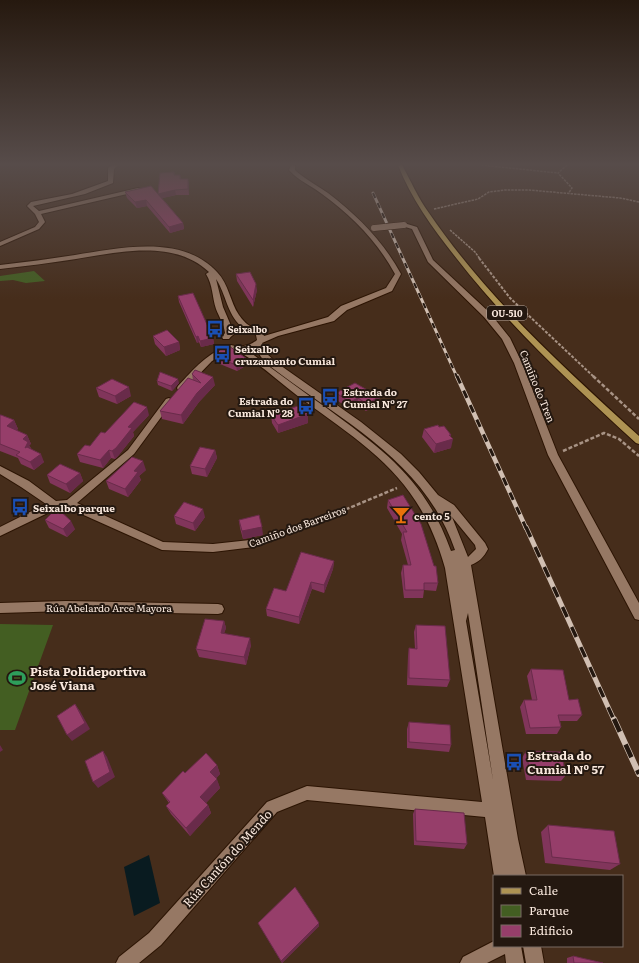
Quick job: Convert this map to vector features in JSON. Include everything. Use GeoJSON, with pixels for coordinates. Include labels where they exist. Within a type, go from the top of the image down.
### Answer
{"type":"FeatureCollection","features":[{"type":"Feature","properties":{"kind":"main road","name":"OU-510"},"geometry":{"type":"LineString","coordinates":[[425,210],[464,264],[516,324],[577,384],[639,441]]}},
{"type":"Feature","properties":{"kind":"street"},"geometry":{"type":"LineString","coordinates":[[0,244],[37,228],[42,222],[38,213],[35,210]]}},
{"type":"Feature","properties":{"kind":"street"},"geometry":{"type":"LineString","coordinates":[[38,213],[52,210]]}},
{"type":"Feature","properties":{"kind":"street"},"geometry":{"type":"LineString","coordinates":[[231,343],[251,348],[275,334],[331,319],[344,308],[389,289],[398,274],[392,261],[378,242],[345,210]]}},
{"type":"Feature","properties":{"kind":"street","name":"Camiño do Tren"},"geometry":{"type":"LineString","coordinates":[[365,228],[404,225],[415,228],[430,261],[487,315],[506,338],[518,363],[553,455],[639,615]]}},
{"type":"Feature","properties":{"kind":"street"},"geometry":{"type":"LineString","coordinates":[[0,267],[128,249],[153,248],[169,251],[191,257],[207,266],[214,272],[225,288],[236,318],[249,328],[275,334]]}},
{"type":"Feature","properties":{"kind":"street"},"geometry":{"type":"LineString","coordinates":[[0,271],[129,252],[175,256],[196,264],[210,276],[215,285],[220,309],[228,324],[231,343],[358,436],[415,483],[430,501],[452,536]]}},
{"type":"Feature","properties":{"kind":"street"},"geometry":{"type":"LineString","coordinates":[[0,532],[54,505],[69,504],[131,452],[169,401],[208,359],[231,343],[239,329],[249,328]]}},
{"type":"Feature","properties":{"kind":"street"},"geometry":{"type":"LineString","coordinates":[[258,331],[260,334],[260,342],[264,355],[274,365],[383,444],[406,465],[432,494],[450,508],[480,543],[482,549],[475,558],[461,562]]}},
{"type":"Feature","properties":{"kind":"street"},"geometry":{"type":"LineString","coordinates":[[392,464],[409,483],[432,515],[445,543],[451,568],[502,875]]}},
{"type":"Feature","properties":{"kind":"street"},"geometry":{"type":"LineString","coordinates":[[0,470],[25,484],[54,505]]}},
{"type":"Feature","properties":{"kind":"street"},"geometry":{"type":"LineString","coordinates":[[432,494],[452,536],[469,582],[510,840],[518,875]]}},
{"type":"Feature","properties":{"kind":"street","name":"Camiño dos Barreiros"},"geometry":{"type":"LineString","coordinates":[[69,504],[162,546],[213,548],[250,544]]}},
{"type":"Feature","properties":{"kind":"street"},"geometry":{"type":"LineString","coordinates":[[452,536],[460,532],[474,536]]}},
{"type":"Feature","properties":{"kind":"street"},"geometry":{"type":"LineString","coordinates":[[460,621],[465,598],[461,562]]}},
{"type":"Feature","properties":{"kind":"street","name":"Rúa Abelardo Arce Mayora"},"geometry":{"type":"LineString","coordinates":[[0,608],[66,606],[218,609]]}},
{"type":"Feature","properties":{"kind":"street","name":"Rúa Cantón do Mendo"},"geometry":{"type":"LineString","coordinates":[[125,963],[155,939],[272,807],[307,793],[491,810]]}},
{"type":"Feature","properties":{"kind":"street"},"geometry":{"type":"LineString","coordinates":[[470,963],[501,947]]}},
{"type":"Feature","properties":{"kind":"street"},"geometry":{"type":"LineString","coordinates":[[512,947],[515,963]]}},
{"type":"Feature","properties":{"kind":"street"},"geometry":{"type":"LineString","coordinates":[[532,947],[535,963]]}},
{"type":"Feature","properties":{"kind":"path"},"geometry":{"type":"LineString","coordinates":[[435,210],[438,214]]}},
{"type":"Feature","properties":{"kind":"path"},"geometry":{"type":"LineString","coordinates":[[450,230],[475,252],[510,298],[537,325],[639,419]]}},
{"type":"Feature","properties":{"kind":"path"},"geometry":{"type":"LineString","coordinates":[[553,455],[604,433],[610,434],[639,456]]}},
{"type":"Feature","properties":{"kind":"path","name":"Camiño dos Barreiros"},"geometry":{"type":"LineString","coordinates":[[250,544],[342,511],[409,483]]}},
{"type":"Feature","properties":{"kind":"green space"},"geometry":{"type":"Polygon","coordinates":[[[34,271],[45,281],[26,283],[13,280],[0,281],[0,276],[34,271]]]}},
{"type":"Feature","properties":{"kind":"green space","name":"Pista Polideportiva José Viana"},"geometry":{"type":"Polygon","coordinates":[[[0,624],[53,625],[15,730],[0,730],[0,624]]]}},
{"type":"Feature","properties":{"kind":"shaded area"},"geometry":{"type":"Polygon","coordinates":[[[149,855],[160,903],[134,916],[124,867],[149,855]]]}},
{"type":"Feature","properties":{"kind":"building"},"geometry":{"type":"Polygon","coordinates":[[[154,210],[172,210],[183,223],[169,227],[154,210]]]}},
{"type":"Feature","properties":{"kind":"building"},"geometry":{"type":"Polygon","coordinates":[[[250,272],[256,284],[253,300],[236,274],[250,272]]]}},
{"type":"Feature","properties":{"kind":"building"},"geometry":{"type":"Polygon","coordinates":[[[193,293],[213,338],[200,341],[198,336],[196,337],[178,296],[193,293]]]}},
{"type":"Feature","properties":{"kind":"building"},"geometry":{"type":"Polygon","coordinates":[[[167,330],[179,342],[164,347],[153,336],[167,330]]]}},
{"type":"Feature","properties":{"kind":"building"},"geometry":{"type":"Polygon","coordinates":[[[229,346],[247,359],[236,365],[214,356],[222,348],[229,346]]]}},
{"type":"Feature","properties":{"kind":"building"},"geometry":{"type":"Polygon","coordinates":[[[195,370],[213,377],[197,393],[181,415],[160,411],[188,378],[201,383],[192,374],[195,370]]]}},
{"type":"Feature","properties":{"kind":"building"},"geometry":{"type":"Polygon","coordinates":[[[160,372],[178,379],[171,386],[157,381],[160,372]]]}},
{"type":"Feature","properties":{"kind":"building"},"geometry":{"type":"Polygon","coordinates":[[[112,379],[129,387],[115,396],[96,388],[112,379]]]}},
{"type":"Feature","properties":{"kind":"building"},"geometry":{"type":"Polygon","coordinates":[[[355,383],[380,396],[367,404],[358,398],[350,402],[336,393],[355,383]]]}},
{"type":"Feature","properties":{"kind":"building"},"geometry":{"type":"Polygon","coordinates":[[[134,402],[147,407],[128,427],[132,428],[116,448],[112,451],[109,450],[100,460],[77,454],[85,445],[90,446],[101,432],[105,433],[134,402]]]}},
{"type":"Feature","properties":{"kind":"building"},"geometry":{"type":"Polygon","coordinates":[[[301,405],[308,414],[278,425],[271,415],[301,405]]]}},
{"type":"Feature","properties":{"kind":"building"},"geometry":{"type":"Polygon","coordinates":[[[0,415],[14,420],[7,426],[27,435],[23,439],[28,442],[25,448],[27,447],[41,454],[30,462],[16,455],[20,452],[0,444],[0,415]]]}},
{"type":"Feature","properties":{"kind":"building"},"geometry":{"type":"Polygon","coordinates":[[[438,425],[439,427],[444,426],[453,439],[436,444],[424,429],[438,425]]]}},
{"type":"Feature","properties":{"kind":"building"},"geometry":{"type":"Polygon","coordinates":[[[200,447],[215,450],[205,469],[190,466],[200,447]]]}},
{"type":"Feature","properties":{"kind":"building"},"geometry":{"type":"Polygon","coordinates":[[[132,457],[143,461],[134,471],[138,472],[125,489],[106,481],[132,457]]]}},
{"type":"Feature","properties":{"kind":"building"},"geometry":{"type":"Polygon","coordinates":[[[60,464],[80,473],[66,484],[47,475],[60,464]]]}},
{"type":"Feature","properties":{"kind":"building"},"geometry":{"type":"Polygon","coordinates":[[[403,495],[421,524],[434,566],[436,566],[438,583],[424,583],[424,590],[405,590],[403,565],[411,565],[403,532],[407,532],[388,500],[403,495]]]}},
{"type":"Feature","properties":{"kind":"building"},"geometry":{"type":"Polygon","coordinates":[[[184,502],[203,509],[193,523],[174,516],[184,502]]]}},
{"type":"Feature","properties":{"kind":"building"},"geometry":{"type":"Polygon","coordinates":[[[57,508],[71,521],[63,529],[45,520],[57,508]]]}},
{"type":"Feature","properties":{"kind":"building"},"geometry":{"type":"Polygon","coordinates":[[[259,515],[262,527],[242,531],[239,520],[259,515]]]}},
{"type":"Feature","properties":{"kind":"building"},"geometry":{"type":"Polygon","coordinates":[[[301,552],[334,561],[324,585],[311,582],[299,617],[266,609],[274,588],[286,591],[301,552]]]}},
{"type":"Feature","properties":{"kind":"building"},"geometry":{"type":"Polygon","coordinates":[[[205,619],[224,621],[221,633],[250,638],[244,657],[196,649],[205,619]]]}},
{"type":"Feature","properties":{"kind":"building"},"geometry":{"type":"Polygon","coordinates":[[[416,625],[445,626],[450,680],[409,678],[409,648],[417,649],[416,625]]]}},
{"type":"Feature","properties":{"kind":"building"},"geometry":{"type":"Polygon","coordinates":[[[531,669],[563,670],[569,700],[578,699],[582,715],[558,715],[561,727],[530,728],[524,700],[537,700],[531,669]]]}},
{"type":"Feature","properties":{"kind":"building"},"geometry":{"type":"Polygon","coordinates":[[[75,704],[85,723],[67,735],[57,716],[75,704]]]}},
{"type":"Feature","properties":{"kind":"building"},"geometry":{"type":"Polygon","coordinates":[[[409,722],[450,725],[451,745],[409,742],[409,722]]]}},
{"type":"Feature","properties":{"kind":"building"},"geometry":{"type":"Polygon","coordinates":[[[103,751],[110,772],[93,782],[85,761],[103,751]]]}},
{"type":"Feature","properties":{"kind":"building"},"geometry":{"type":"Polygon","coordinates":[[[526,751],[561,752],[566,775],[530,774],[526,751]]]}},
{"type":"Feature","properties":{"kind":"building"},"geometry":{"type":"Polygon","coordinates":[[[206,753],[217,765],[210,772],[217,779],[200,797],[208,805],[186,828],[166,806],[170,802],[162,793],[183,771],[185,773],[206,753]]]}},
{"type":"Feature","properties":{"kind":"building"},"geometry":{"type":"Polygon","coordinates":[[[415,809],[464,813],[467,844],[416,841],[415,809]]]}},
{"type":"Feature","properties":{"kind":"building"},"geometry":{"type":"Polygon","coordinates":[[[548,825],[614,831],[620,864],[552,857],[548,825]]]}},
{"type":"Feature","properties":{"kind":"building"},"geometry":{"type":"Polygon","coordinates":[[[295,887],[319,923],[281,961],[258,923],[295,887]]]}},
{"type":"Feature","properties":{"kind":"building"},"geometry":{"type":"Polygon","coordinates":[[[573,956],[603,963],[574,963],[573,956]]]}},
{"type":"Feature","properties":{"kind":"railway"},"geometry":{"type":"LineString","coordinates":[[381,210],[457,377]]}},
{"type":"Feature","properties":{"kind":"railway"},"geometry":{"type":"LineString","coordinates":[[457,376],[526,528]]}},
{"type":"Feature","properties":{"kind":"railway"},"geometry":{"type":"LineString","coordinates":[[526,527],[614,720]]}},
{"type":"Feature","properties":{"kind":"railway"},"geometry":{"type":"LineString","coordinates":[[614,719],[639,774]]}},
{"type":"Feature","properties":{"kind":"place","name":"Seixalbo"},"geometry":{"type":"Point","coordinates":[215,329]}},
{"type":"Feature","properties":{"kind":"place","name":"Seixalbo cruzamento Cumial"},"geometry":{"type":"Point","coordinates":[222,354]}},
{"type":"Feature","properties":{"kind":"place","name":"Estrada do Cumial Nº 27"},"geometry":{"type":"Point","coordinates":[330,397]}},
{"type":"Feature","properties":{"kind":"place","name":"Estrada do Cumial Nº 28"},"geometry":{"type":"Point","coordinates":[306,406]}},
{"type":"Feature","properties":{"kind":"place","name":"Seixalbo parque"},"geometry":{"type":"Point","coordinates":[20,507]}},
{"type":"Feature","properties":{"kind":"place","name":"cento 5"},"geometry":{"type":"Point","coordinates":[401,515]}},
{"type":"Feature","properties":{"kind":"place","name":"Pista Polideportiva José Viana"},"geometry":{"type":"Point","coordinates":[17,678]}},
{"type":"Feature","properties":{"kind":"place","name":"Estrada do Cumial Nº 57"},"geometry":{"type":"Point","coordinates":[514,762]}}]}
